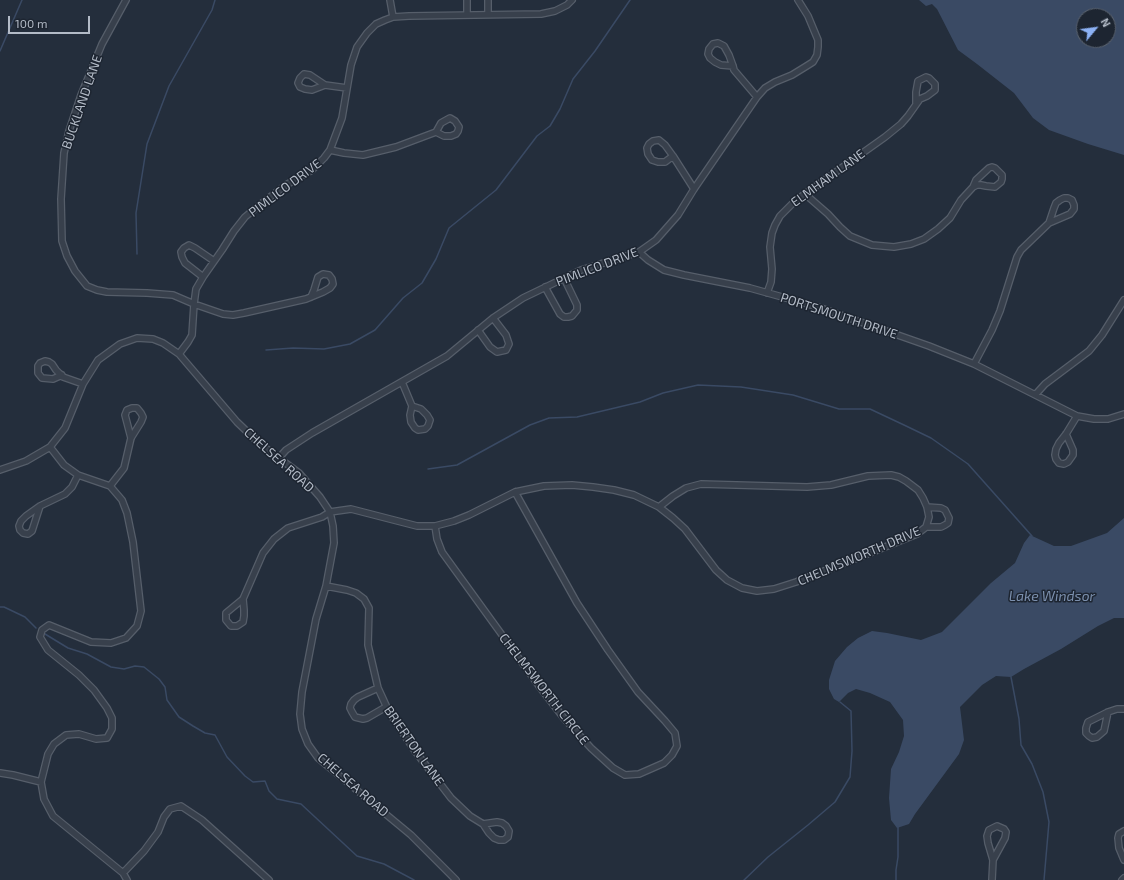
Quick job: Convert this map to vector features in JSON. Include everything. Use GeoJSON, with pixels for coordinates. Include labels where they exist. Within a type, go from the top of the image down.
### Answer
{"type":"FeatureCollection","features":[{"type":"Feature","properties":{"kind":"street","name":"BUCKLAND LANE"},"geometry":{"type":"LineString","coordinates":[[126,0],[102,44],[81,95],[69,131],[64,153],[61,200],[62,241],[67,256],[75,271],[87,286],[97,290],[107,292],[173,295],[223,314],[233,315],[306,299],[311,296]]}},
{"type":"Feature","properties":{"kind":"street"},"geometry":{"type":"LineString","coordinates":[[390,0],[393,17]]}},
{"type":"Feature","properties":{"kind":"street"},"geometry":{"type":"LineString","coordinates":[[467,0],[467,14]]}},
{"type":"Feature","properties":{"kind":"street"},"geometry":{"type":"LineString","coordinates":[[488,0],[488,15]]}},
{"type":"Feature","properties":{"kind":"street","name":"PIMLICO DRIVE"},"geometry":{"type":"LineString","coordinates":[[179,354],[192,335],[196,289],[203,276],[234,231],[245,218],[274,193],[312,170],[330,150],[342,118],[351,65],[357,47],[362,39],[376,24],[393,17],[409,16],[541,14],[555,11],[572,0]]}},
{"type":"Feature","properties":{"kind":"street","name":"PIMLICO DRIVE"},"geometry":{"type":"LineString","coordinates":[[278,459],[286,450],[312,433],[447,356],[493,318],[523,298],[581,270],[639,252],[656,240],[678,215],[756,97],[765,88],[792,75],[813,62],[817,55],[818,40],[808,16],[798,0]]}},
{"type":"Feature","properties":{"kind":"street"},"geometry":{"type":"LineString","coordinates":[[733,66],[721,65],[710,58],[708,54],[712,44],[718,43],[724,46],[729,55],[733,66],[734,70],[756,97]]}},
{"type":"Feature","properties":{"kind":"street","name":"ELMHAM LANE"},"geometry":{"type":"LineString","coordinates":[[767,293],[771,282],[772,268],[770,247],[772,233],[780,216],[795,201],[901,124],[920,99],[933,93],[935,90],[935,84],[929,78],[926,77],[918,81],[916,103]]}},
{"type":"Feature","properties":{"kind":"street"},"geometry":{"type":"LineString","coordinates":[[325,85],[347,88]]}},
{"type":"Feature","properties":{"kind":"street"},"geometry":{"type":"LineString","coordinates":[[330,150],[363,155],[396,147],[436,132]]}},
{"type":"Feature","properties":{"kind":"street"},"geometry":{"type":"LineString","coordinates":[[673,156],[665,162],[658,162],[652,160],[648,154],[647,148],[653,141],[659,140],[665,145],[673,156],[694,189]]}},
{"type":"Feature","properties":{"kind":"street"},"geometry":{"type":"LineString","coordinates":[[805,194],[850,236],[872,245],[894,247],[911,244],[924,239],[938,229],[950,218],[961,200],[973,187],[976,180],[989,168],[995,168],[1002,174],[1001,182],[995,187],[981,185],[973,187]]}},
{"type":"Feature","properties":{"kind":"street"},"geometry":{"type":"LineString","coordinates":[[974,364],[1000,311],[1016,257],[1021,250],[1049,223],[1070,214],[1074,210],[1072,200],[1064,198],[1056,203],[1049,223]]}},
{"type":"Feature","properties":{"kind":"street"},"geometry":{"type":"LineString","coordinates":[[203,276],[184,263],[181,252],[184,248],[189,246],[195,248],[214,262]]}},
{"type":"Feature","properties":{"kind":"street","name":"PORTSMOUTH DRIVE"},"geometry":{"type":"LineString","coordinates":[[639,252],[648,260],[664,270],[750,288],[818,307],[929,346],[974,364],[1078,416],[1094,419],[1108,419],[1124,414]]}},
{"type":"Feature","properties":{"kind":"street"},"geometry":{"type":"LineString","coordinates":[[545,287],[560,314],[568,318],[577,310],[577,306],[564,278]]}},
{"type":"Feature","properties":{"kind":"street"},"geometry":{"type":"LineString","coordinates":[[1036,394],[1045,384],[1089,351],[1124,300]]}},
{"type":"Feature","properties":{"kind":"street"},"geometry":{"type":"LineString","coordinates":[[478,330],[490,347],[497,352],[506,350],[509,344],[506,335],[493,318]]}},
{"type":"Feature","properties":{"kind":"street","name":"CHELSEA ROAD"},"geometry":{"type":"LineString","coordinates":[[0,470],[26,462],[50,447],[65,428],[83,384],[98,360],[120,344],[137,338],[153,339],[163,343],[179,354],[237,422],[260,444],[298,473],[320,497],[330,512],[334,543],[326,586],[316,619],[302,692],[300,714],[302,729],[308,744],[318,758],[411,836],[456,880]]}},
{"type":"Feature","properties":{"kind":"street"},"geometry":{"type":"LineString","coordinates":[[62,376],[83,384]]}},
{"type":"Feature","properties":{"kind":"street"},"geometry":{"type":"LineString","coordinates":[[402,382],[412,406]]}},
{"type":"Feature","properties":{"kind":"street"},"geometry":{"type":"LineString","coordinates":[[110,486],[124,468],[131,438],[143,417],[137,408],[127,410],[125,415],[131,438]]}},
{"type":"Feature","properties":{"kind":"street"},"geometry":{"type":"LineString","coordinates":[[1066,434],[1073,450],[1073,455],[1068,462],[1064,464],[1059,462],[1055,454],[1056,448],[1078,416]]}},
{"type":"Feature","properties":{"kind":"street"},"geometry":{"type":"LineString","coordinates":[[50,447],[64,465],[78,475],[110,486],[122,500],[127,513],[136,564],[141,611],[137,626],[126,638],[111,643],[91,642],[49,626],[42,630],[40,638],[48,650],[79,675],[94,690],[107,708],[112,718],[112,729],[107,738],[96,739],[79,734],[66,735],[54,744],[48,754],[42,782],[44,799],[53,816],[123,873],[127,880]]}},
{"type":"Feature","properties":{"kind":"street"},"geometry":{"type":"LineString","coordinates":[[40,506],[32,531],[28,534],[23,533],[19,526],[21,521],[40,506],[65,494],[72,487],[78,475]]}},
{"type":"Feature","properties":{"kind":"street","name":"CHELMSWORTH DRIVE"},"geometry":{"type":"LineString","coordinates":[[243,599],[263,553],[274,539],[288,528],[322,517],[330,512],[351,509],[417,526],[435,526],[469,515],[515,492],[544,486],[572,485],[614,490],[634,496],[659,507],[674,518],[685,529],[716,570],[727,580],[742,588],[757,591],[774,589],[796,582],[914,535],[926,527],[929,517],[924,498],[918,490],[902,479],[892,475],[868,476],[831,485],[806,487],[701,484],[686,488],[659,507]]}},
{"type":"Feature","properties":{"kind":"street","name":"CHELMSWORTH CIRCLE"},"geometry":{"type":"LineString","coordinates":[[435,526],[437,540],[442,552],[539,686],[563,717],[591,748],[613,768],[626,775],[639,774],[664,763],[672,755],[677,746],[675,732],[638,692],[608,650],[577,603],[515,492]]}},
{"type":"Feature","properties":{"kind":"street"},"geometry":{"type":"LineString","coordinates":[[926,527],[941,527],[948,523],[949,518],[945,510],[941,508],[927,507]]}},
{"type":"Feature","properties":{"kind":"street","name":"BRIERTON LANE"},"geometry":{"type":"LineString","coordinates":[[326,586],[356,593],[364,599],[369,608],[368,645],[378,688],[386,707],[415,751],[451,798],[470,816],[483,824],[494,838],[504,840],[508,837],[509,831],[502,823],[497,822],[483,824]]}},
{"type":"Feature","properties":{"kind":"street"},"geometry":{"type":"LineString","coordinates":[[243,599],[243,622],[236,626],[231,626],[226,620],[226,613],[243,599]]}},
{"type":"Feature","properties":{"kind":"street"},"geometry":{"type":"LineString","coordinates":[[378,688],[358,697],[351,704],[350,708],[355,717],[363,719],[386,707]]}},
{"type":"Feature","properties":{"kind":"street"},"geometry":{"type":"LineString","coordinates":[[1108,712],[1104,731],[1097,737],[1092,738],[1089,736],[1086,733],[1088,722],[1108,712],[1117,709],[1124,709]]}},
{"type":"Feature","properties":{"kind":"street"},"geometry":{"type":"LineString","coordinates":[[0,773],[42,782]]}},
{"type":"Feature","properties":{"kind":"street"},"geometry":{"type":"LineString","coordinates":[[123,873],[144,851],[158,832],[164,817],[170,809],[181,806],[202,820],[269,880]]}},
{"type":"Feature","properties":{"kind":"street"},"geometry":{"type":"LineString","coordinates":[[992,880],[993,860],[987,836],[989,830],[996,826],[1004,829],[1006,832],[1005,838],[993,860]]}},
{"type":"Feature","properties":{"kind":"street"},"geometry":{"type":"LineString","coordinates":[[1124,831],[1119,834],[1118,838],[1119,848],[1124,860]]}},
{"type":"Feature","properties":{"kind":"water"},"geometry":{"type":"Polygon","coordinates":[[[919,0],[1124,0],[1124,155],[1049,130],[1033,118],[1014,93],[958,50],[937,9],[932,4],[926,6],[919,0]]]}},
{"type":"Feature","properties":{"kind":"water","name":"Lake Windsor"},"geometry":{"type":"Polygon","coordinates":[[[1124,518],[1124,618],[1114,618],[1098,626],[1011,677],[996,676],[982,685],[960,707],[964,740],[959,754],[909,824],[897,828],[891,820],[889,798],[891,769],[899,752],[904,736],[903,720],[890,702],[870,693],[856,689],[848,693],[839,702],[834,699],[829,689],[829,680],[835,661],[847,647],[858,638],[872,631],[921,640],[942,632],[991,583],[1015,563],[1024,543],[1030,535],[1054,546],[1071,546],[1107,533],[1124,518]]]}},
{"type":"Feature","properties":{"kind":"waterway"},"geometry":{"type":"LineString","coordinates":[[0,51],[22,0]]}},
{"type":"Feature","properties":{"kind":"waterway"},"geometry":{"type":"LineString","coordinates":[[137,254],[136,213],[147,144],[169,86],[212,10],[215,0]]}},
{"type":"Feature","properties":{"kind":"waterway"},"geometry":{"type":"LineString","coordinates":[[266,350],[293,348],[324,349],[350,344],[375,330],[403,298],[422,283],[436,259],[449,228],[496,190],[537,136],[550,126],[560,109],[573,79],[595,51],[630,0]]}},
{"type":"Feature","properties":{"kind":"waterway"},"geometry":{"type":"LineString","coordinates":[[428,469],[457,465],[530,425],[549,418],[577,417],[640,402],[663,393],[698,385],[741,387],[793,395],[839,409],[870,409],[931,438],[968,464],[1032,536]]}},
{"type":"Feature","properties":{"kind":"waterway"},"geometry":{"type":"LineString","coordinates":[[0,607],[4,607],[25,617],[36,628]]}},
{"type":"Feature","properties":{"kind":"waterway"},"geometry":{"type":"LineString","coordinates":[[45,634],[68,648],[87,654],[111,667],[124,669],[135,666],[144,667],[159,679],[165,687],[167,700],[179,717],[205,733],[215,735],[227,757],[245,776],[253,782],[265,781],[269,791],[277,799],[301,804],[357,856],[384,864],[414,880]]}},
{"type":"Feature","properties":{"kind":"waterway"},"geometry":{"type":"LineString","coordinates":[[1011,677],[1019,719],[1021,745],[1032,764],[1043,792],[1049,822],[1044,880]]}},
{"type":"Feature","properties":{"kind":"waterway"},"geometry":{"type":"LineString","coordinates":[[744,880],[768,857],[835,802],[850,777],[852,751],[851,711],[840,702]]}},
{"type":"Feature","properties":{"kind":"waterway"},"geometry":{"type":"LineString","coordinates":[[896,880],[898,826]]}}]}
